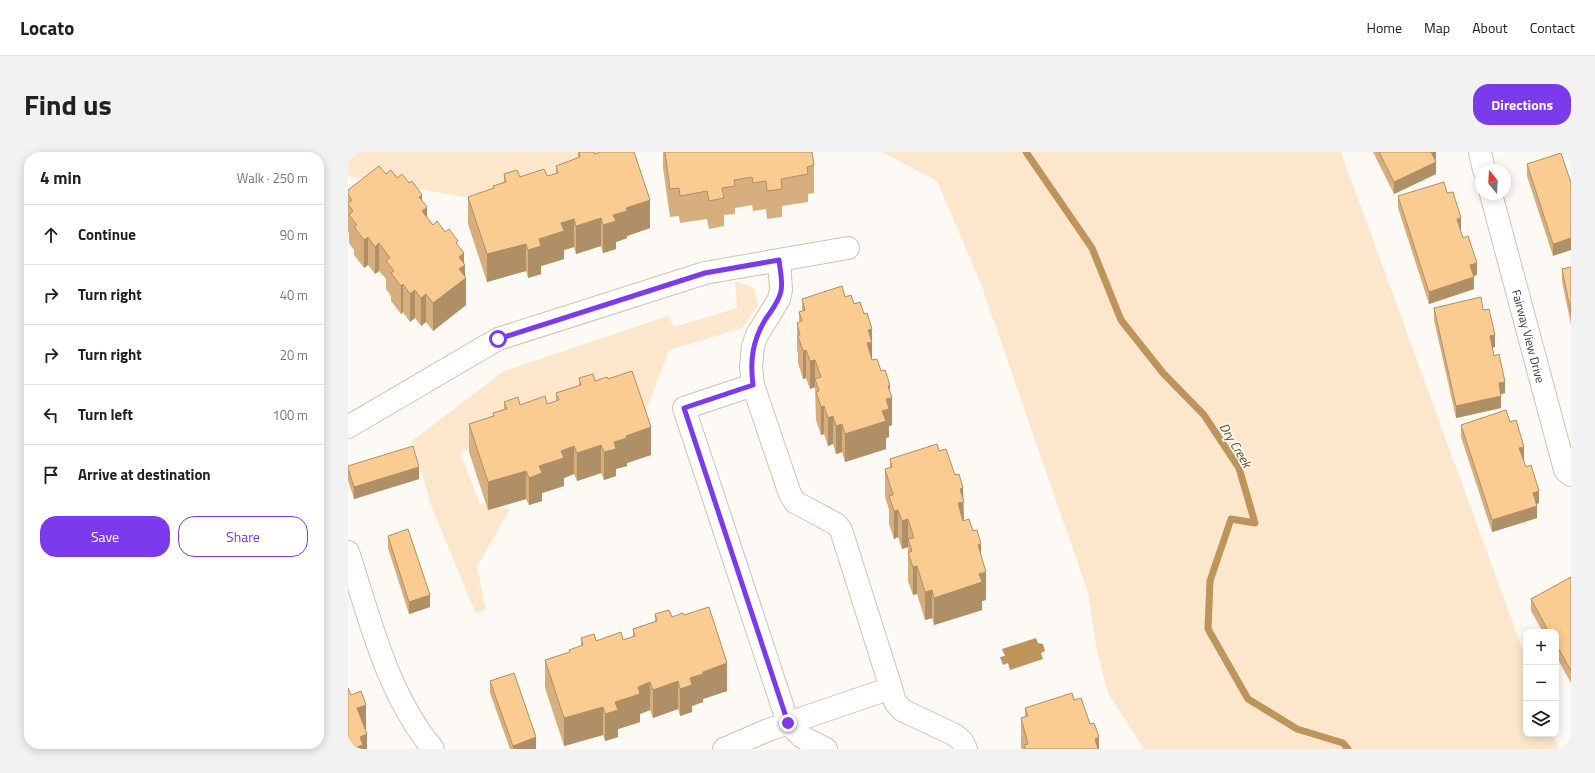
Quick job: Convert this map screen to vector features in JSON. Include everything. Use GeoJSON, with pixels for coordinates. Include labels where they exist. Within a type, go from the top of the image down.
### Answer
{"type":"FeatureCollection","features":[{"type":"Feature","properties":{"kind":"street"},"geometry":{"type":"LineString","coordinates":[[1480,152],[1483,164]]}},
{"type":"Feature","properties":{"kind":"street","name":"Fairway View Drive"},"geometry":{"type":"LineString","coordinates":[[1493,200],[1565,470],[1571,475]]}},
{"type":"Feature","properties":{"kind":"street"},"geometry":{"type":"LineString","coordinates":[[348,427],[498,339],[705,273],[848,248]]}},
{"type":"Feature","properties":{"kind":"street"},"geometry":{"type":"LineString","coordinates":[[779,260],[781,290],[779,299],[757,335],[753,346],[751,367],[753,385],[792,499],[836,524],[841,530],[895,702],[902,710],[955,735],[962,740],[966,749]]}},
{"type":"Feature","properties":{"kind":"street"},"geometry":{"type":"LineString","coordinates":[[753,385],[684,408],[788,723],[802,737],[826,749]]}},
{"type":"Feature","properties":{"kind":"street"},"geometry":{"type":"LineString","coordinates":[[348,552],[391,677],[413,722],[433,749]]}},
{"type":"Feature","properties":{"kind":"street"},"geometry":{"type":"LineString","coordinates":[[724,749],[788,723],[891,688]]}},
{"type":"Feature","properties":{"kind":"shaded area"},"geometry":{"type":"Polygon","coordinates":[[[348,152],[626,152],[513,187],[463,197],[348,176],[348,152]]]}},
{"type":"Feature","properties":{"kind":"shaded area"},"geometry":{"type":"Polygon","coordinates":[[[882,152],[1341,152],[1523,651],[1523,737],[1554,737],[1559,749],[1144,749],[1108,693],[1098,656],[1088,593],[981,284],[937,181],[882,152]]]}},
{"type":"Feature","properties":{"kind":"shaded area"},"geometry":{"type":"Polygon","coordinates":[[[735,281],[754,288],[758,306],[742,328],[669,350],[643,419],[522,418],[460,453],[480,504],[510,509],[477,567],[486,609],[476,614],[432,508],[412,441],[504,371],[668,316],[674,327],[737,308],[735,281]]]}},
{"type":"Feature","properties":{"kind":"shaded area"},"geometry":{"type":"Polygon","coordinates":[[[1036,638],[1038,643],[1043,644],[1045,651],[1041,653],[1043,659],[1010,670],[1008,663],[1003,665],[1000,657],[1005,656],[1002,649],[1036,638]]]}},
{"type":"Feature","properties":{"kind":"building"},"geometry":{"type":"Polygon","coordinates":[[[579,152],[594,152],[595,154],[600,152],[634,152],[650,200],[626,208],[627,211],[613,215],[616,221],[603,225],[601,218],[576,226],[574,219],[561,223],[564,231],[539,239],[541,246],[528,250],[526,244],[487,254],[468,197],[506,182],[504,174],[517,170],[520,177],[544,169],[547,176],[558,173],[556,166],[580,157],[579,152]]]}},
{"type":"Feature","properties":{"kind":"building"},"geometry":{"type":"Polygon","coordinates":[[[665,152],[812,152],[814,165],[807,167],[808,174],[781,179],[782,189],[767,191],[766,181],[753,183],[752,177],[734,180],[735,186],[722,188],[724,198],[709,201],[707,191],[680,196],[679,188],[670,189],[665,152]]]}},
{"type":"Feature","properties":{"kind":"building"},"geometry":{"type":"Polygon","coordinates":[[[1379,152],[1431,152],[1436,162],[1394,182],[1379,152]]]}},
{"type":"Feature","properties":{"kind":"building"},"geometry":{"type":"Polygon","coordinates":[[[1561,153],[1571,183],[1571,238],[1553,244],[1527,164],[1561,153]]]}},
{"type":"Feature","properties":{"kind":"building"},"geometry":{"type":"Polygon","coordinates":[[[379,166],[386,174],[391,170],[397,178],[402,174],[409,183],[412,181],[422,195],[419,197],[427,207],[422,211],[433,225],[437,221],[445,232],[449,229],[458,241],[456,243],[464,253],[459,257],[465,265],[459,269],[466,278],[433,303],[426,294],[421,298],[415,290],[410,294],[403,284],[401,286],[391,273],[394,271],[386,261],[390,258],[379,243],[375,247],[368,237],[364,240],[354,227],[357,225],[349,215],[353,211],[348,204],[352,200],[348,194],[348,190],[379,166]]]}},
{"type":"Feature","properties":{"kind":"building"},"geometry":{"type":"Polygon","coordinates":[[[1444,182],[1447,193],[1453,192],[1461,218],[1457,219],[1463,238],[1468,236],[1477,263],[1470,265],[1474,277],[1429,292],[1398,196],[1444,182]]]}},
{"type":"Feature","properties":{"kind":"building"},"geometry":{"type":"Polygon","coordinates":[[[1571,267],[1571,313],[1562,269],[1571,267]]]}},
{"type":"Feature","properties":{"kind":"building"},"geometry":{"type":"Polygon","coordinates":[[[842,286],[845,297],[851,295],[854,304],[860,302],[864,314],[867,313],[872,329],[868,330],[872,342],[867,343],[872,360],[877,359],[881,371],[885,370],[890,385],[888,386],[892,398],[886,399],[889,409],[882,411],[886,421],[845,434],[842,424],[836,426],[833,416],[828,418],[824,406],[821,407],[816,392],[819,391],[815,379],[821,377],[815,360],[810,361],[806,350],[803,351],[798,336],[800,335],[797,323],[802,321],[799,312],[805,310],[802,299],[842,286]]]}},
{"type":"Feature","properties":{"kind":"building"},"geometry":{"type":"Polygon","coordinates":[[[1481,297],[1483,310],[1489,309],[1495,335],[1490,336],[1494,356],[1499,354],[1505,382],[1499,383],[1501,396],[1456,406],[1434,308],[1481,297]]]}},
{"type":"Feature","properties":{"kind":"building"},"geometry":{"type":"Polygon","coordinates":[[[632,371],[651,427],[614,442],[616,449],[604,452],[601,445],[577,453],[574,446],[561,451],[564,458],[539,466],[542,473],[529,478],[526,471],[488,482],[469,424],[494,416],[493,413],[507,409],[504,402],[518,397],[520,405],[545,396],[547,404],[559,400],[556,393],[581,385],[579,378],[593,374],[595,381],[607,377],[608,379],[632,371]]]}},
{"type":"Feature","properties":{"kind":"building"},"geometry":{"type":"Polygon","coordinates":[[[1506,410],[1510,422],[1516,420],[1524,447],[1519,448],[1526,467],[1531,465],[1539,491],[1533,493],[1537,506],[1492,520],[1461,425],[1506,410]]]}},
{"type":"Feature","properties":{"kind":"building"},"geometry":{"type":"Polygon","coordinates":[[[937,444],[939,451],[946,449],[955,475],[959,474],[963,488],[960,489],[964,502],[958,503],[963,521],[969,519],[973,531],[977,530],[981,544],[978,545],[986,572],[979,574],[982,582],[934,598],[932,590],[925,592],[917,566],[913,567],[908,553],[912,551],[908,539],[914,538],[908,519],[902,521],[898,510],[894,511],[889,496],[893,495],[885,469],[892,467],[890,459],[937,444]]]}},
{"type":"Feature","properties":{"kind":"building"},"geometry":{"type":"Polygon","coordinates":[[[413,446],[419,467],[354,487],[348,466],[413,446]]]}},
{"type":"Feature","properties":{"kind":"building"},"geometry":{"type":"Polygon","coordinates":[[[408,529],[430,595],[409,602],[388,536],[408,529]]]}},
{"type":"Feature","properties":{"kind":"building"},"geometry":{"type":"Polygon","coordinates":[[[1571,577],[1571,671],[1559,649],[1559,629],[1547,629],[1531,599],[1571,577]]]}},
{"type":"Feature","properties":{"kind":"building"},"geometry":{"type":"Polygon","coordinates":[[[709,607],[727,663],[690,678],[692,685],[680,689],[678,681],[653,690],[650,682],[638,687],[640,694],[615,702],[618,710],[605,714],[603,707],[564,718],[545,660],[570,652],[569,650],[583,645],[581,638],[594,634],[596,641],[621,632],[623,640],[635,636],[633,629],[657,621],[655,614],[669,610],[672,617],[683,613],[684,615],[709,607]]]}},
{"type":"Feature","properties":{"kind":"building"},"geometry":{"type":"Polygon","coordinates":[[[514,673],[536,737],[513,746],[490,681],[514,673]]]}},
{"type":"Feature","properties":{"kind":"building"},"geometry":{"type":"Polygon","coordinates":[[[348,688],[351,695],[361,691],[366,705],[357,708],[367,734],[360,737],[363,745],[352,749],[348,749],[348,688]]]}},
{"type":"Feature","properties":{"kind":"building"},"geometry":{"type":"Polygon","coordinates":[[[1072,693],[1074,700],[1081,698],[1090,724],[1094,723],[1099,737],[1095,739],[1098,749],[1026,749],[1024,745],[1028,744],[1021,718],[1028,716],[1025,708],[1072,693]]]}},
{"type":"Feature","properties":{"kind":"waterway","name":"Dry Creek"},"geometry":{"type":"LineString","coordinates":[[1026,152],[1092,248],[1121,320],[1163,373],[1204,415],[1239,468],[1255,523],[1231,519],[1210,581],[1208,629],[1248,699],[1297,729],[1343,743],[1348,749]]}},
{"type":"Feature","properties":{"kind":"route"},"geometry":{"type":"LineString","coordinates":[[498,339],[705,273],[779,260],[782,278],[781,290],[779,299],[757,335],[753,346],[751,367],[753,385],[684,408],[788,723]]}}]}
